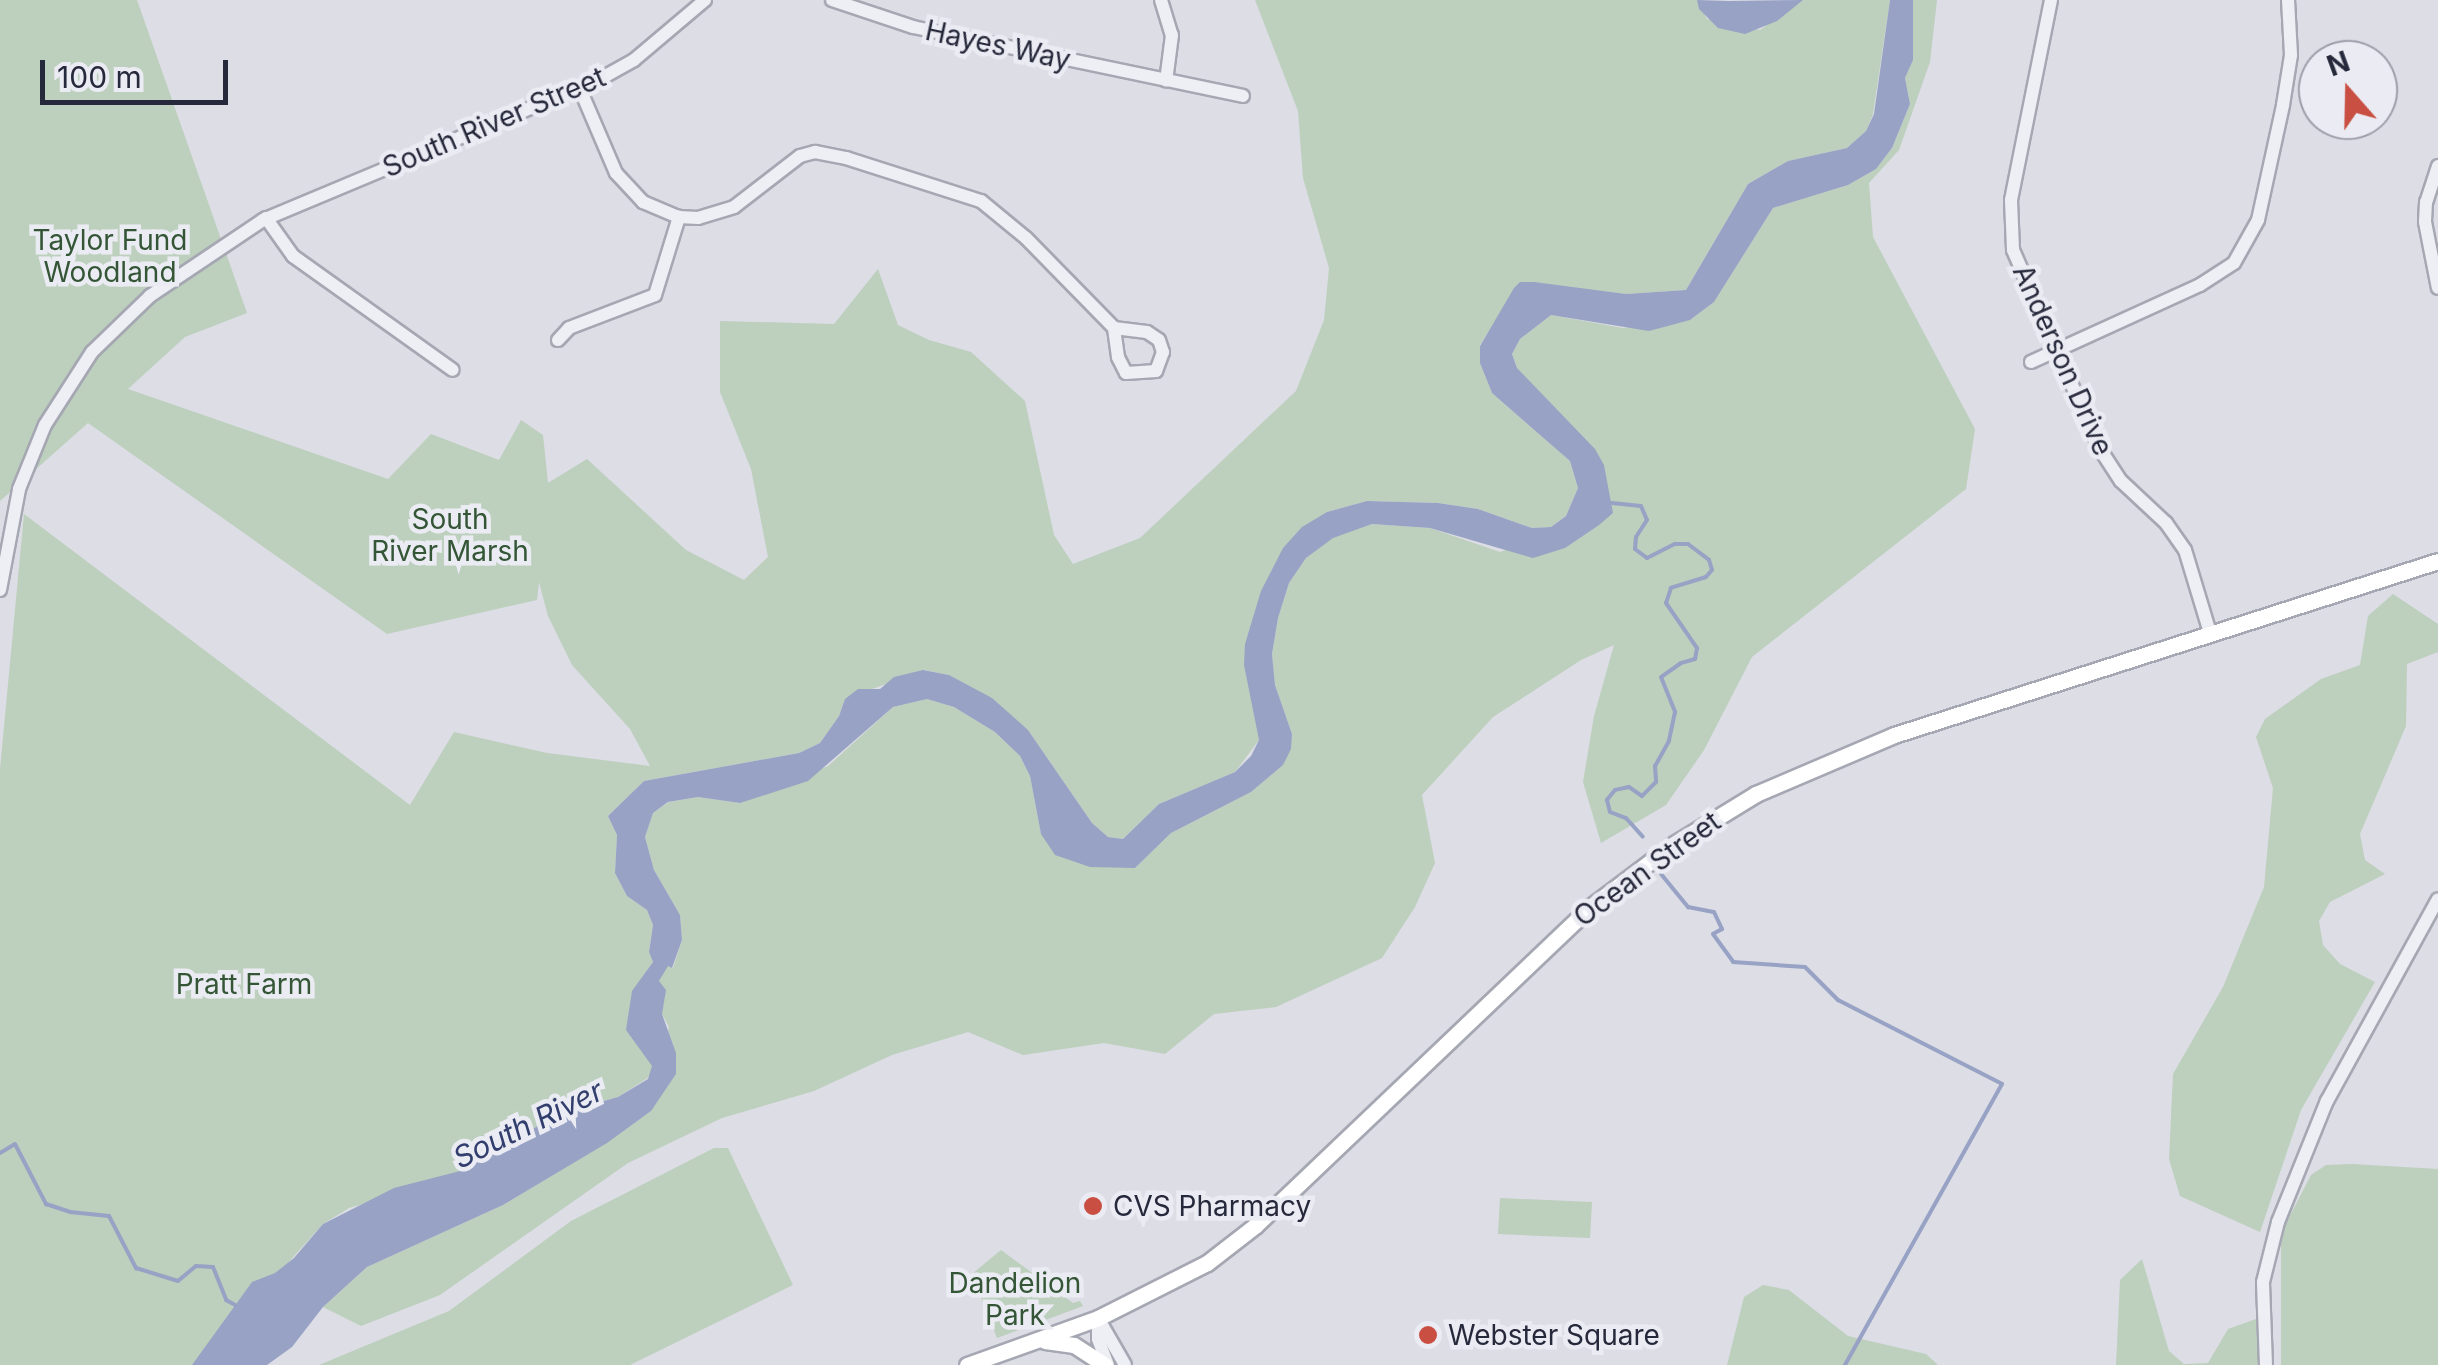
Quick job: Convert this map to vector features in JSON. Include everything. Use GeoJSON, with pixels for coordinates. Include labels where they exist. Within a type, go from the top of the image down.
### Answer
{"type":"FeatureCollection","features":[{"type":"Feature","properties":{"kind":"main road","name":"Ocean Street"},"geometry":{"type":"LineString","coordinates":[[966,1365],[1098,1318],[1180,1280],[1256,1225],[1589,908],[1721,813],[1777,782],[1880,740],[2438,561]]}},
{"type":"Feature","properties":{"kind":"main road"},"geometry":{"type":"LineString","coordinates":[[1036,1342],[1074,1344],[1106,1365]]}},
{"type":"Feature","properties":{"kind":"street","name":"South River Street"},"geometry":{"type":"LineString","coordinates":[[0,590],[19,489],[45,424],[92,352],[150,296],[266,218],[580,89],[634,60],[705,0]]}},
{"type":"Feature","properties":{"kind":"street","name":"Hayes Way"},"geometry":{"type":"LineString","coordinates":[[832,0],[913,27],[1243,96]]}},
{"type":"Feature","properties":{"kind":"street"},"geometry":{"type":"LineString","coordinates":[[1161,0],[1172,35],[1166,81]]}},
{"type":"Feature","properties":{"kind":"street","name":"Anderson Drive"},"geometry":{"type":"LineString","coordinates":[[2051,0],[2011,200],[2009,231],[2018,265],[2112,468],[2181,542],[2210,633]]}},
{"type":"Feature","properties":{"kind":"street"},"geometry":{"type":"LineString","coordinates":[[2031,362],[2200,284],[2234,263],[2258,220],[2283,105],[2291,55],[2288,0]]}},
{"type":"Feature","properties":{"kind":"street"},"geometry":{"type":"LineString","coordinates":[[580,89],[609,158],[626,186],[643,202],[679,217],[698,218],[734,207],[800,156],[815,152],[846,158],[981,201],[1026,238],[1114,328],[1118,357],[1126,373],[1156,371],[1163,352],[1158,340],[1147,332],[1114,328]]}},
{"type":"Feature","properties":{"kind":"street"},"geometry":{"type":"LineString","coordinates":[[2438,166],[2426,202],[2426,222],[2438,288]]}},
{"type":"Feature","properties":{"kind":"street"},"geometry":{"type":"LineString","coordinates":[[558,340],[570,328],[655,295],[679,217]]}},
{"type":"Feature","properties":{"kind":"street"},"geometry":{"type":"LineString","coordinates":[[266,218],[292,256],[453,370]]}},
{"type":"Feature","properties":{"kind":"street"},"geometry":{"type":"LineString","coordinates":[[2266,1365],[2263,1282],[2278,1222],[2328,1101],[2438,899]]}},
{"type":"Feature","properties":{"kind":"street"},"geometry":{"type":"LineString","coordinates":[[1098,1318],[1098,1339],[1106,1365]]}},
{"type":"Feature","properties":{"kind":"street"},"geometry":{"type":"LineString","coordinates":[[1098,1318],[1125,1365]]}},
{"type":"Feature","properties":{"kind":"green space"},"geometry":{"type":"Polygon","coordinates":[[[0,0],[137,0],[247,313],[185,337],[128,389],[388,479],[431,434],[499,460],[521,420],[543,435],[548,483],[587,459],[686,550],[744,580],[768,557],[751,469],[720,392],[720,321],[834,324],[878,269],[898,325],[929,340],[971,352],[1025,401],[1054,535],[1073,564],[1140,538],[1296,391],[1324,320],[1329,268],[1303,178],[1298,111],[1255,0],[1697,0],[1707,19],[1760,30],[1803,0],[1890,0],[1873,114],[1866,131],[1847,148],[1788,161],[1748,184],[1686,290],[1626,294],[1520,282],[1480,345],[1480,363],[1492,393],[1570,461],[1578,488],[1566,516],[1551,527],[1532,528],[1478,509],[1438,503],[1367,501],[1327,512],[1283,548],[1259,740],[1235,772],[1159,804],[1123,839],[1108,837],[1092,823],[1028,730],[949,675],[924,670],[845,699],[839,716],[820,743],[799,753],[644,781],[608,816],[617,835],[615,873],[627,896],[647,910],[653,925],[649,951],[653,962],[641,979],[657,1072],[618,1097],[558,1114],[469,1174],[349,1208],[323,1224],[196,1365],[0,1365],[0,769],[24,514],[410,805],[454,732],[547,753],[650,766],[630,729],[572,665],[548,616],[539,582],[537,600],[387,634],[88,423],[0,501],[0,0]]]}},
{"type":"Feature","properties":{"kind":"green space"},"geometry":{"type":"Polygon","coordinates":[[[1913,0],[1937,0],[1930,62],[1899,150],[1869,183],[1873,237],[1975,429],[1966,489],[1752,657],[1704,750],[1666,805],[1601,843],[1583,782],[1594,716],[1614,645],[1581,660],[1493,717],[1422,795],[1435,863],[1415,907],[1382,958],[1276,1007],[1214,1014],[1165,1054],[1104,1043],[1023,1055],[968,1032],[892,1055],[814,1091],[722,1118],[628,1163],[440,1295],[361,1326],[323,1307],[367,1267],[503,1205],[651,1111],[669,1027],[662,1014],[659,981],[668,965],[673,968],[682,940],[680,915],[654,870],[645,837],[653,813],[669,802],[698,797],[740,803],[828,766],[893,707],[927,699],[954,707],[995,732],[1020,756],[1030,776],[1041,834],[1135,868],[1171,833],[1251,792],[1283,765],[1292,734],[1275,685],[1272,654],[1278,618],[1289,583],[1306,558],[1333,537],[1372,524],[1430,528],[1500,552],[1613,513],[1517,368],[1512,354],[1520,339],[1551,315],[1623,328],[1690,320],[1714,302],[1773,208],[1848,185],[1876,169],[1892,148],[1910,104],[1905,78],[1913,59],[1913,0]]]}},
{"type":"Feature","properties":{"kind":"green space"},"geometry":{"type":"Polygon","coordinates":[[[2393,594],[2438,624],[2438,652],[2407,664],[2406,726],[2360,834],[2365,860],[2385,874],[2330,902],[2319,921],[2323,945],[2340,964],[2375,982],[2301,1110],[2260,1232],[2180,1196],[2169,1159],[2173,1074],[2223,987],[2264,887],[2273,788],[2256,737],[2265,719],[2321,679],[2360,665],[2368,616],[2393,594]]]}},
{"type":"Feature","properties":{"kind":"green space"},"geometry":{"type":"Polygon","coordinates":[[[714,1148],[728,1148],[793,1285],[630,1365],[319,1365],[449,1311],[571,1221],[714,1148]]]}},
{"type":"Feature","properties":{"kind":"green space"},"geometry":{"type":"Polygon","coordinates":[[[2326,1165],[2438,1169],[2438,1365],[2281,1365],[2281,1233],[2311,1175],[2326,1165]]]}},
{"type":"Feature","properties":{"kind":"green space"},"geometry":{"type":"Polygon","coordinates":[[[1500,1198],[1592,1202],[1590,1238],[1498,1234],[1500,1198]]]}},
{"type":"Feature","properties":{"kind":"green space","name":"Dandelion Park"},"geometry":{"type":"Polygon","coordinates":[[[1001,1250],[1073,1303],[1080,1301],[1083,1306],[997,1338],[972,1274],[1001,1250]]]}},
{"type":"Feature","properties":{"kind":"green space"},"geometry":{"type":"Polygon","coordinates":[[[2142,1259],[2169,1351],[2184,1364],[2208,1363],[2228,1329],[2256,1319],[2259,1365],[2116,1365],[2120,1280],[2142,1259]]]}},
{"type":"Feature","properties":{"kind":"green space"},"geometry":{"type":"Polygon","coordinates":[[[1763,1285],[1789,1290],[1848,1336],[1926,1354],[1938,1365],[1727,1365],[1744,1297],[1763,1285]]]}},
{"type":"Feature","properties":{"kind":"water"},"geometry":{"type":"Polygon","coordinates":[[[1697,0],[1803,0],[1777,21],[1745,34],[1718,28],[1699,9],[1697,0]]]}},
{"type":"Feature","properties":{"kind":"water"},"geometry":{"type":"Polygon","coordinates":[[[1890,0],[1913,0],[1913,60],[1905,78],[1910,104],[1892,148],[1876,169],[1848,185],[1773,208],[1714,302],[1690,320],[1649,331],[1551,315],[1520,339],[1512,354],[1517,368],[1595,449],[1604,465],[1613,513],[1599,525],[1565,548],[1533,558],[1430,528],[1372,524],[1333,538],[1306,558],[1289,583],[1278,618],[1272,654],[1275,685],[1292,734],[1291,749],[1283,765],[1251,792],[1171,833],[1135,868],[1090,867],[1055,855],[1041,834],[1030,776],[1020,756],[995,732],[954,707],[927,699],[893,707],[808,781],[740,803],[698,797],[668,802],[653,813],[645,837],[654,870],[680,915],[682,940],[672,968],[668,966],[659,981],[666,990],[662,1014],[676,1053],[676,1074],[651,1111],[607,1143],[503,1205],[367,1267],[323,1307],[292,1347],[267,1365],[192,1365],[252,1282],[275,1273],[294,1258],[323,1224],[394,1188],[464,1170],[558,1114],[618,1097],[648,1079],[652,1066],[626,1030],[632,991],[653,962],[649,952],[653,925],[647,910],[627,896],[615,873],[617,835],[608,816],[644,781],[799,753],[820,743],[839,716],[845,699],[858,689],[880,689],[894,677],[923,670],[949,675],[992,698],[1028,730],[1092,823],[1108,837],[1123,839],[1159,804],[1235,772],[1251,756],[1259,740],[1244,665],[1245,644],[1261,591],[1283,548],[1302,527],[1327,512],[1367,501],[1438,503],[1478,509],[1532,528],[1551,527],[1566,516],[1578,488],[1570,461],[1492,393],[1480,363],[1480,346],[1514,288],[1520,282],[1534,282],[1626,294],[1686,290],[1748,184],[1788,161],[1847,148],[1866,131],[1874,114],[1890,0]]]}},
{"type":"Feature","properties":{"kind":"waterway"},"geometry":{"type":"LineString","coordinates":[[1612,503],[1641,506],[1647,520],[1636,537],[1635,549],[1647,558],[1675,544],[1688,544],[1709,560],[1712,570],[1706,577],[1671,588],[1666,603],[1697,648],[1695,659],[1681,663],[1661,677],[1675,712],[1669,741],[1655,766],[1656,782],[1642,796],[1629,787],[1615,790],[1607,800],[1610,812],[1626,818],[1643,837]]}},
{"type":"Feature","properties":{"kind":"waterway"},"geometry":{"type":"LineString","coordinates":[[1661,874],[1688,907],[1714,912],[1722,929],[1713,934],[1733,962],[1805,967],[1838,1000],[2002,1084],[1845,1365]]}},
{"type":"Feature","properties":{"kind":"waterway"},"geometry":{"type":"LineString","coordinates":[[0,1153],[15,1144],[46,1204],[70,1212],[109,1216],[136,1268],[178,1281],[196,1266],[213,1267],[226,1300],[235,1305]]}},
{"type":"Feature","properties":{"kind":"place","name":"CVS Pharmacy"},"geometry":{"type":"Point","coordinates":[1093,1206]}},
{"type":"Feature","properties":{"kind":"place","name":"Webster Square"},"geometry":{"type":"Point","coordinates":[1428,1335]}},
{"type":"Feature","properties":{"kind":"park label","name":"Taylor Fund Woodland"},"geometry":{"type":"Point","coordinates":[110,256]}},
{"type":"Feature","properties":{"kind":"park label","name":"South River Marsh"},"geometry":{"type":"Point","coordinates":[450,535]}},
{"type":"Feature","properties":{"kind":"park label","name":"Pratt Farm"},"geometry":{"type":"Point","coordinates":[244,984]}},
{"type":"Feature","properties":{"kind":"water label","name":"South River"},"geometry":{"type":"Point","coordinates":[528,1124]}}]}
